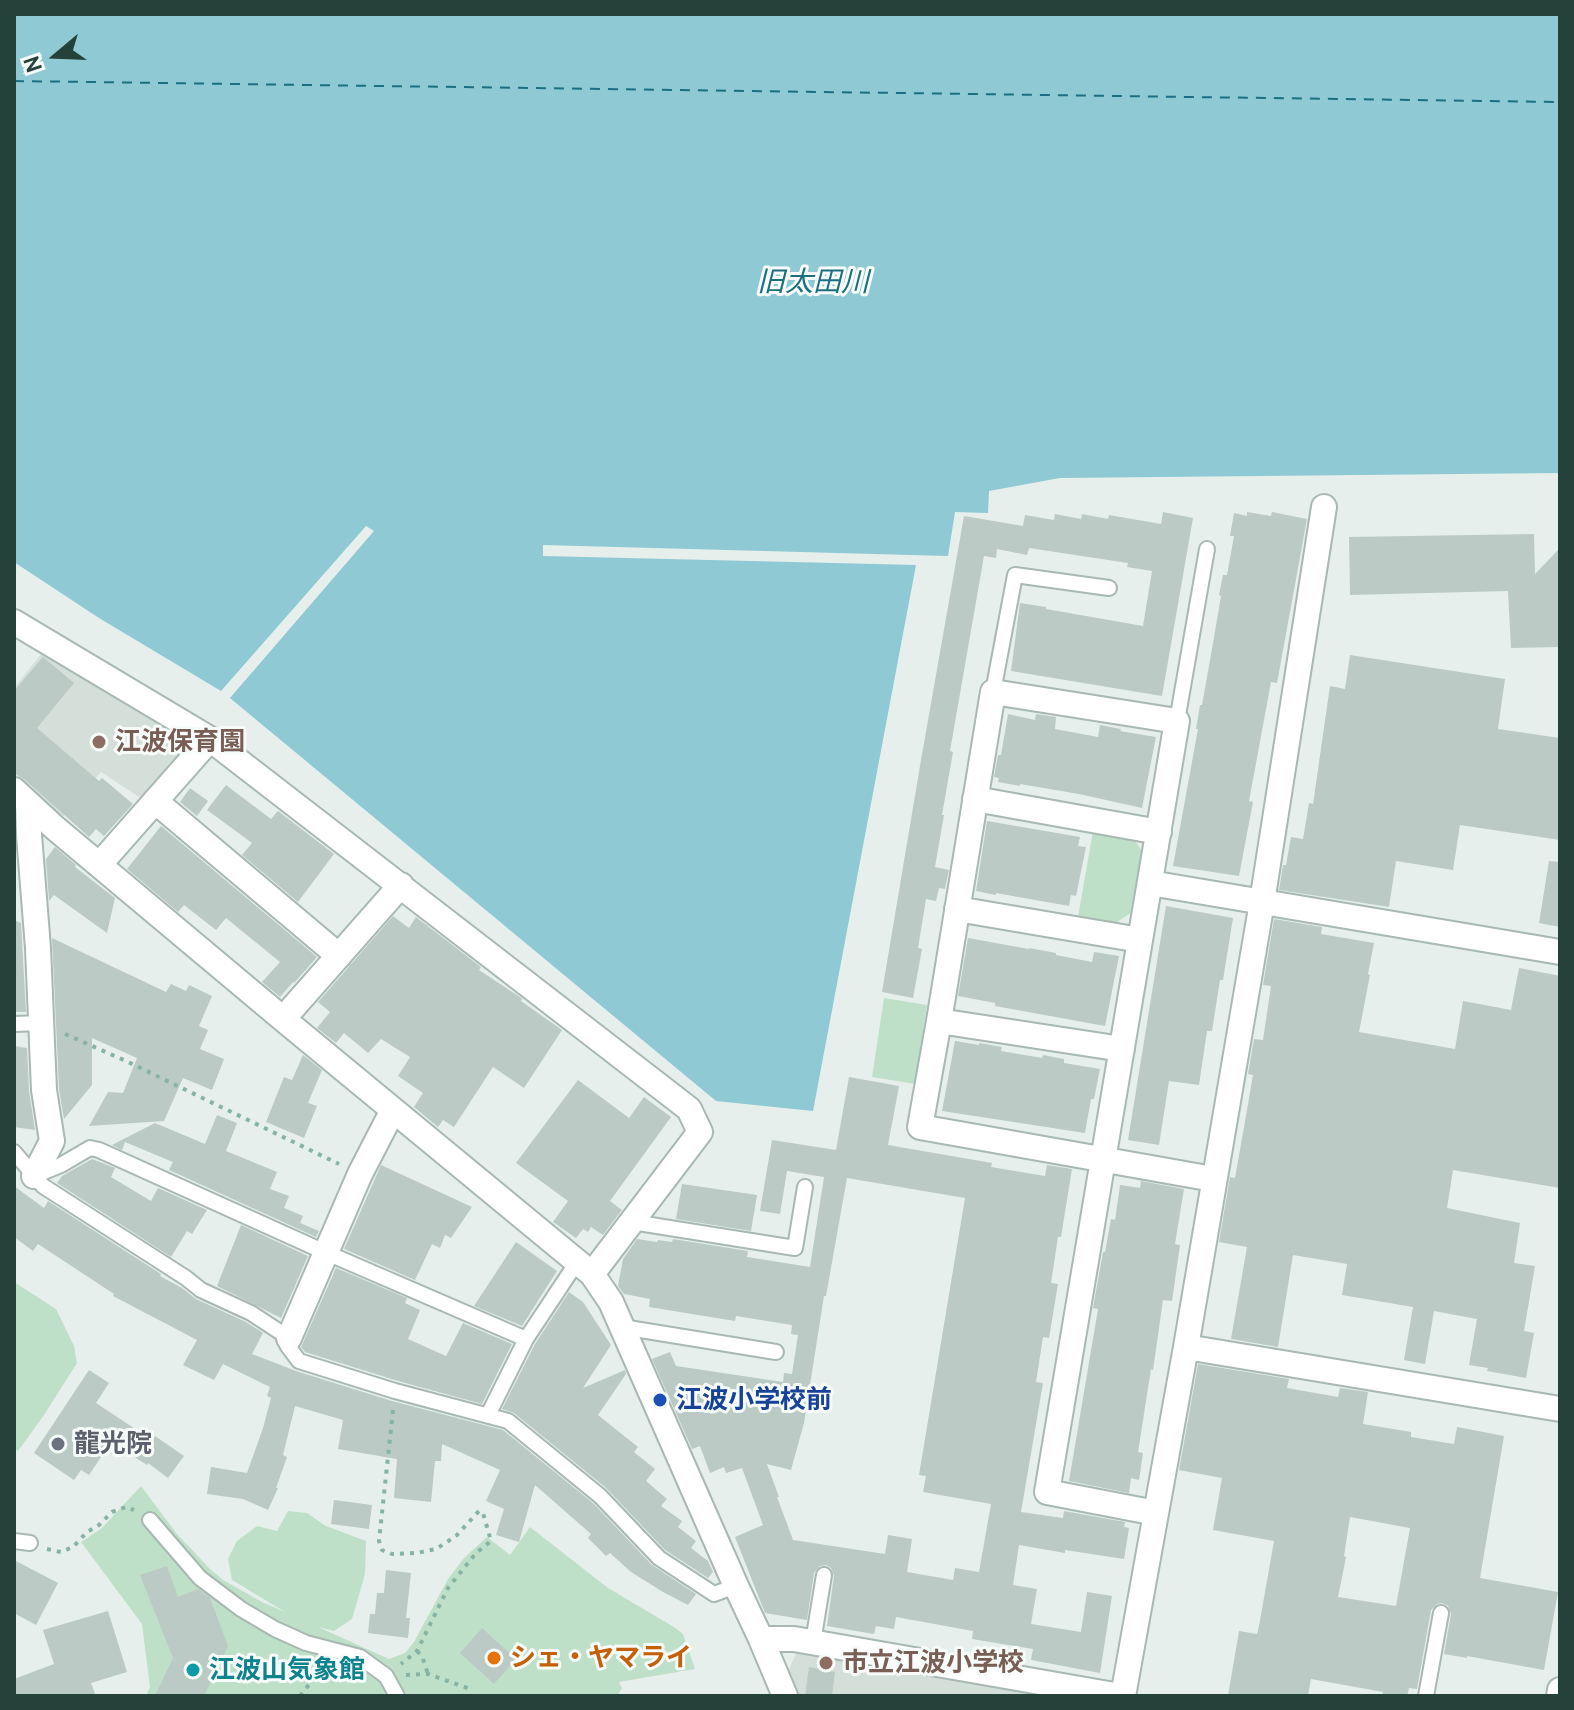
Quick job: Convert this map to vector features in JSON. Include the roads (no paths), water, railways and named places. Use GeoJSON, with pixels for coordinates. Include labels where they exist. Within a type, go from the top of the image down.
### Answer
{"type":"FeatureCollection","features":[{"type":"Feature","properties":{"kind":"street"},"geometry":{"type":"LineString","coordinates":[[761,1639],[813,1642],[1121,1696],[1186,1347],[1262,902],[1324,507]]}},
{"type":"Feature","properties":{"kind":"street"},"geometry":{"type":"LineString","coordinates":[[14,622],[210,739],[689,1109],[700,1132],[632,1222],[584,1268]]}},
{"type":"Feature","properties":{"kind":"street"},"geometry":{"type":"LineString","coordinates":[[1156,1513],[1047,1492],[1104,1160],[1177,721],[993,692],[920,1127],[1104,1160],[1213,1179]]}},
{"type":"Feature","properties":{"kind":"street"},"geometry":{"type":"LineString","coordinates":[[99,865],[210,739]]}},
{"type":"Feature","properties":{"kind":"street"},"geometry":{"type":"LineString","coordinates":[[21,796],[29,835],[23,863],[41,1023],[44,1090],[52,1141],[34,1176]]}},
{"type":"Feature","properties":{"kind":"street"},"geometry":{"type":"LineString","coordinates":[[21,796],[99,865],[584,1268],[611,1302],[785,1696]]}},
{"type":"Feature","properties":{"kind":"street"},"geometry":{"type":"LineString","coordinates":[[975,799],[1159,832]]}},
{"type":"Feature","properties":{"kind":"street"},"geometry":{"type":"LineString","coordinates":[[155,801],[339,956]]}},
{"type":"Feature","properties":{"kind":"street"},"geometry":{"type":"LineString","coordinates":[[1150,883],[1560,952]]}},
{"type":"Feature","properties":{"kind":"street"},"geometry":{"type":"LineString","coordinates":[[283,1019],[401,885]]}},
{"type":"Feature","properties":{"kind":"street"},"geometry":{"type":"LineString","coordinates":[[957,909],[1140,940]]}},
{"type":"Feature","properties":{"kind":"street"},"geometry":{"type":"LineString","coordinates":[[939,1021],[1122,1049]]}},
{"type":"Feature","properties":{"kind":"street"},"geometry":{"type":"LineString","coordinates":[[289,1338],[360,1174],[393,1110]]}},
{"type":"Feature","properties":{"kind":"street"},"geometry":{"type":"LineString","coordinates":[[1186,1347],[1560,1409]]}},
{"type":"Feature","properties":{"kind":"street"},"geometry":{"type":"LineString","coordinates":[[1559,1696],[1560,1690]]}},
{"type":"Feature","properties":{"kind":"lane"},"geometry":{"type":"LineString","coordinates":[[1177,721],[1207,549]]}},
{"type":"Feature","properties":{"kind":"lane"},"geometry":{"type":"LineString","coordinates":[[993,692],[1015,575],[1109,588]]}},
{"type":"Feature","properties":{"kind":"lane"},"geometry":{"type":"LineString","coordinates":[[14,1024],[41,1023]]}},
{"type":"Feature","properties":{"kind":"lane"},"geometry":{"type":"LineString","coordinates":[[34,1176],[90,1148],[99,1150],[526,1339]]}},
{"type":"Feature","properties":{"kind":"lane"},"geometry":{"type":"LineString","coordinates":[[14,1152],[43,1186],[201,1290],[251,1313],[289,1338],[287,1345],[299,1361],[508,1421],[600,1496],[659,1558],[714,1594],[736,1586]]}},
{"type":"Feature","properties":{"kind":"lane"},"geometry":{"type":"LineString","coordinates":[[632,1222],[795,1248],[805,1187]]}},
{"type":"Feature","properties":{"kind":"lane"},"geometry":{"type":"LineString","coordinates":[[488,1415],[526,1339],[584,1268]]}},
{"type":"Feature","properties":{"kind":"lane"},"geometry":{"type":"LineString","coordinates":[[622,1327],[776,1352]]}},
{"type":"Feature","properties":{"kind":"lane"},"geometry":{"type":"LineString","coordinates":[[150,1520],[200,1578],[241,1609],[306,1643],[360,1657],[386,1676],[397,1696]]}},
{"type":"Feature","properties":{"kind":"lane"},"geometry":{"type":"LineString","coordinates":[[14,1541],[30,1543]]}},
{"type":"Feature","properties":{"kind":"lane"},"geometry":{"type":"LineString","coordinates":[[813,1642],[824,1575]]}},
{"type":"Feature","properties":{"kind":"lane"},"geometry":{"type":"LineString","coordinates":[[1426,1696],[1441,1613]]}},
{"type":"Feature","properties":{"kind":"water","name":"旧太田川"},"geometry":{"type":"Polygon","coordinates":[[[14,14],[1560,14],[1560,473],[1060,478],[989,491],[988,513],[955,512],[948,556],[543,545],[543,556],[916,565],[813,1111],[716,1101],[230,698],[374,531],[366,526],[221,691],[99,618],[14,562],[14,14]]]}},
{"type":"Feature","properties":{"kind":"place","name":"江波保育園"},"geometry":{"type":"Point","coordinates":[99,742]}},
{"type":"Feature","properties":{"kind":"place","name":"江波小学校前"},"geometry":{"type":"Point","coordinates":[660,1400]}},
{"type":"Feature","properties":{"kind":"place","name":"龍光院"},"geometry":{"type":"Point","coordinates":[58,1444]}},
{"type":"Feature","properties":{"kind":"place","name":"シェ・ヤマライ"},"geometry":{"type":"Point","coordinates":[494,1658]}},
{"type":"Feature","properties":{"kind":"place","name":"市立江波小学校"},"geometry":{"type":"Point","coordinates":[826,1663]}},
{"type":"Feature","properties":{"kind":"place","name":"江波山気象館"},"geometry":{"type":"Point","coordinates":[193,1670]}}]}
